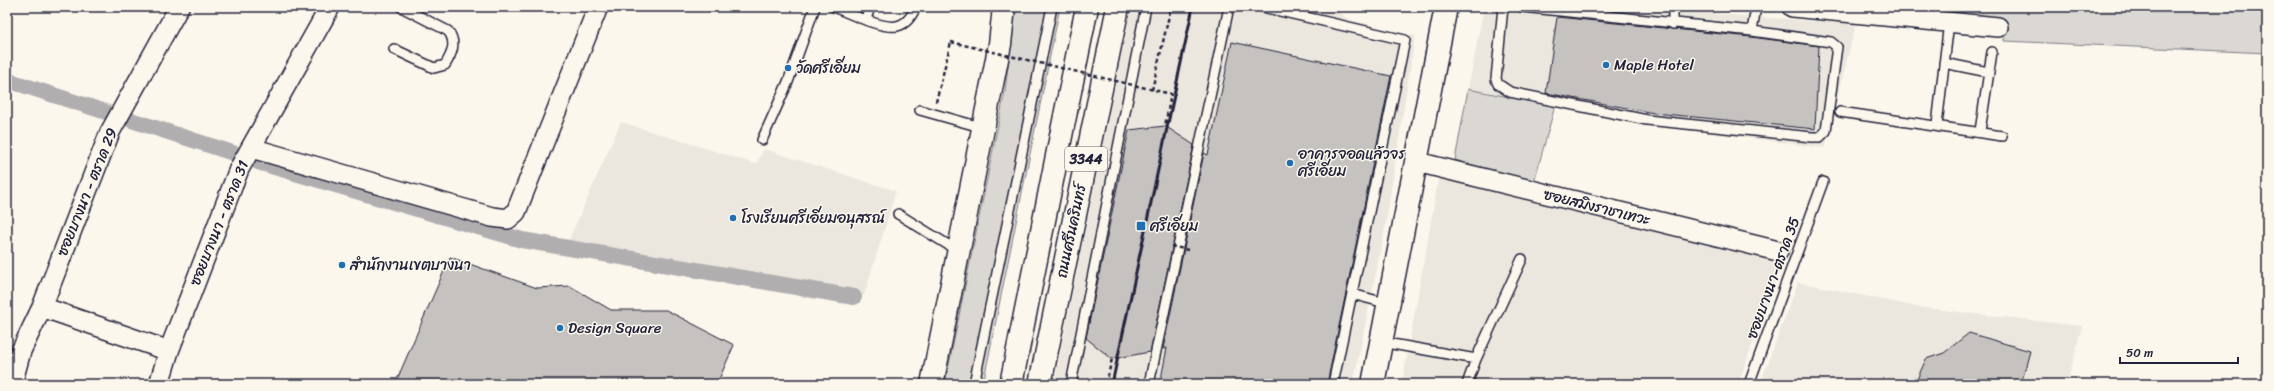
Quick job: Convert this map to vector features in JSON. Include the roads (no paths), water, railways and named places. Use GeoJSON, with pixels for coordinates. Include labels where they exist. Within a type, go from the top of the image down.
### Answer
{"type":"FeatureCollection","features":[{"type":"Feature","properties":{"kind":"main road"},"geometry":{"type":"LineString","coordinates":[[932,384],[984,128],[1000,44],[1004,7]]}},
{"type":"Feature","properties":{"kind":"main road","name":"ถนนศรีนครินทร์"},"geometry":{"type":"LineString","coordinates":[[1011,384],[1087,7]]}},
{"type":"Feature","properties":{"kind":"main road","name":"ถนนศรีนครินทร์"},"geometry":{"type":"LineString","coordinates":[[1040,384],[1118,7]]}},
{"type":"Feature","properties":{"kind":"main road"},"geometry":{"type":"LineString","coordinates":[[1373,384],[1444,8]]}},
{"type":"Feature","properties":{"kind":"street","name":"ซอยบางนา - ตราด 29"},"geometry":{"type":"LineString","coordinates":[[12,384],[21,351],[42,307],[110,132],[179,7]]}},
{"type":"Feature","properties":{"kind":"street","name":"ซอยบางนา - ตราด 31"},"geometry":{"type":"LineString","coordinates":[[159,384],[169,351],[239,169],[330,7]]}},
{"type":"Feature","properties":{"kind":"street"},"geometry":{"type":"LineString","coordinates":[[251,148],[492,217],[508,219],[516,212],[598,7]]}},
{"type":"Feature","properties":{"kind":"street"},"geometry":{"type":"LineString","coordinates":[[1792,7],[1998,27]]}},
{"type":"Feature","properties":{"kind":"street","name":"ซอยสมิงราชาเทวะ"},"geometry":{"type":"LineString","coordinates":[[1416,162],[1778,251]]}},
{"type":"Feature","properties":{"kind":"street"},"geometry":{"type":"LineString","coordinates":[[42,307],[169,351]]}},
{"type":"Feature","properties":{"kind":"lane"},"geometry":{"type":"LineString","coordinates":[[394,49],[434,68],[445,65],[451,55],[453,44],[453,37],[448,31],[401,7]]}},
{"type":"Feature","properties":{"kind":"lane"},"geometry":{"type":"LineString","coordinates":[[762,140],[788,82],[815,7]]}},
{"type":"Feature","properties":{"kind":"lane"},"geometry":{"type":"LineString","coordinates":[[834,7],[884,26],[897,26],[909,20],[916,7]]}},
{"type":"Feature","properties":{"kind":"lane"},"geometry":{"type":"LineString","coordinates":[[866,19],[870,7]]}},
{"type":"Feature","properties":{"kind":"lane"},"geometry":{"type":"LineString","coordinates":[[974,384],[1052,7]]}},
{"type":"Feature","properties":{"kind":"lane"},"geometry":{"type":"LineString","coordinates":[[1071,384],[1146,7]]}},
{"type":"Feature","properties":{"kind":"lane"},"geometry":{"type":"LineString","coordinates":[[1149,384],[1229,7]]}},
{"type":"Feature","properties":{"kind":"lane"},"geometry":{"type":"LineString","coordinates":[[1262,7],[1405,40],[1333,384]]}},
{"type":"Feature","properties":{"kind":"lane"},"geometry":{"type":"LineString","coordinates":[[1503,7],[1496,79],[1498,84],[1510,92],[1647,120],[1820,137],[1826,131],[1837,47],[1831,42],[1752,31],[1672,24],[1522,7]]}},
{"type":"Feature","properties":{"kind":"lane"},"geometry":{"type":"LineString","coordinates":[[1672,7],[1672,24]]}},
{"type":"Feature","properties":{"kind":"lane"},"geometry":{"type":"LineString","coordinates":[[1752,31],[1756,7]]}},
{"type":"Feature","properties":{"kind":"lane"},"geometry":{"type":"LineString","coordinates":[[1937,125],[1949,22]]}},
{"type":"Feature","properties":{"kind":"lane"},"geometry":{"type":"LineString","coordinates":[[1980,131],[1992,52]]}},
{"type":"Feature","properties":{"kind":"lane"},"geometry":{"type":"LineString","coordinates":[[1944,63],[1988,72]]}},
{"type":"Feature","properties":{"kind":"lane"},"geometry":{"type":"LineString","coordinates":[[920,110],[984,128]]}},
{"type":"Feature","properties":{"kind":"lane"},"geometry":{"type":"LineString","coordinates":[[1840,112],[1980,131],[2002,136]]}},
{"type":"Feature","properties":{"kind":"lane","name":"ซอยบางนา-ตราด 35"},"geometry":{"type":"LineString","coordinates":[[1749,384],[1823,182]]}},
{"type":"Feature","properties":{"kind":"lane"},"geometry":{"type":"LineString","coordinates":[[898,214],[959,252]]}},
{"type":"Feature","properties":{"kind":"lane"},"geometry":{"type":"LineString","coordinates":[[1468,384],[1476,359],[1522,259]]}},
{"type":"Feature","properties":{"kind":"lane"},"geometry":{"type":"LineString","coordinates":[[1352,294],[1389,304]]}},
{"type":"Feature","properties":{"kind":"lane"},"geometry":{"type":"LineString","coordinates":[[1381,342],[1476,359]]}},
{"type":"Feature","properties":{"kind":"waterway"},"geometry":{"type":"LineString","coordinates":[[7,80],[106,112]]}},
{"type":"Feature","properties":{"kind":"waterway"},"geometry":{"type":"LineString","coordinates":[[131,120],[233,153]]}},
{"type":"Feature","properties":{"kind":"waterway"},"geometry":{"type":"LineString","coordinates":[[258,162],[522,240],[854,297]]}},
{"type":"Feature","properties":{"kind":"railway"},"geometry":{"type":"LineString","coordinates":[[1112,384],[1193,7]]}},
{"type":"Feature","properties":{"kind":"place","name":"Maple Hotel"},"geometry":{"type":"Point","coordinates":[1606,65]}},
{"type":"Feature","properties":{"kind":"place","name":"วัดศรีเอี่ยม"},"geometry":{"type":"Point","coordinates":[788,68]}},
{"type":"Feature","properties":{"kind":"place","name":"อาคารจอดแล้วจร ศรีเอี่ยม"},"geometry":{"type":"Point","coordinates":[1290,163]}},
{"type":"Feature","properties":{"kind":"place","name":"โรงเรียนศรีเอี่ยมอนุสรณ์"},"geometry":{"type":"Point","coordinates":[733,218]}},
{"type":"Feature","properties":{"kind":"place","name":"ศรีเอี่ยม"},"geometry":{"type":"Point","coordinates":[1141,226]}},
{"type":"Feature","properties":{"kind":"place","name":"สำนักงานเขตบางนา"},"geometry":{"type":"Point","coordinates":[342,265]}},
{"type":"Feature","properties":{"kind":"place","name":"Design Square"},"geometry":{"type":"Point","coordinates":[560,328]}}]}
